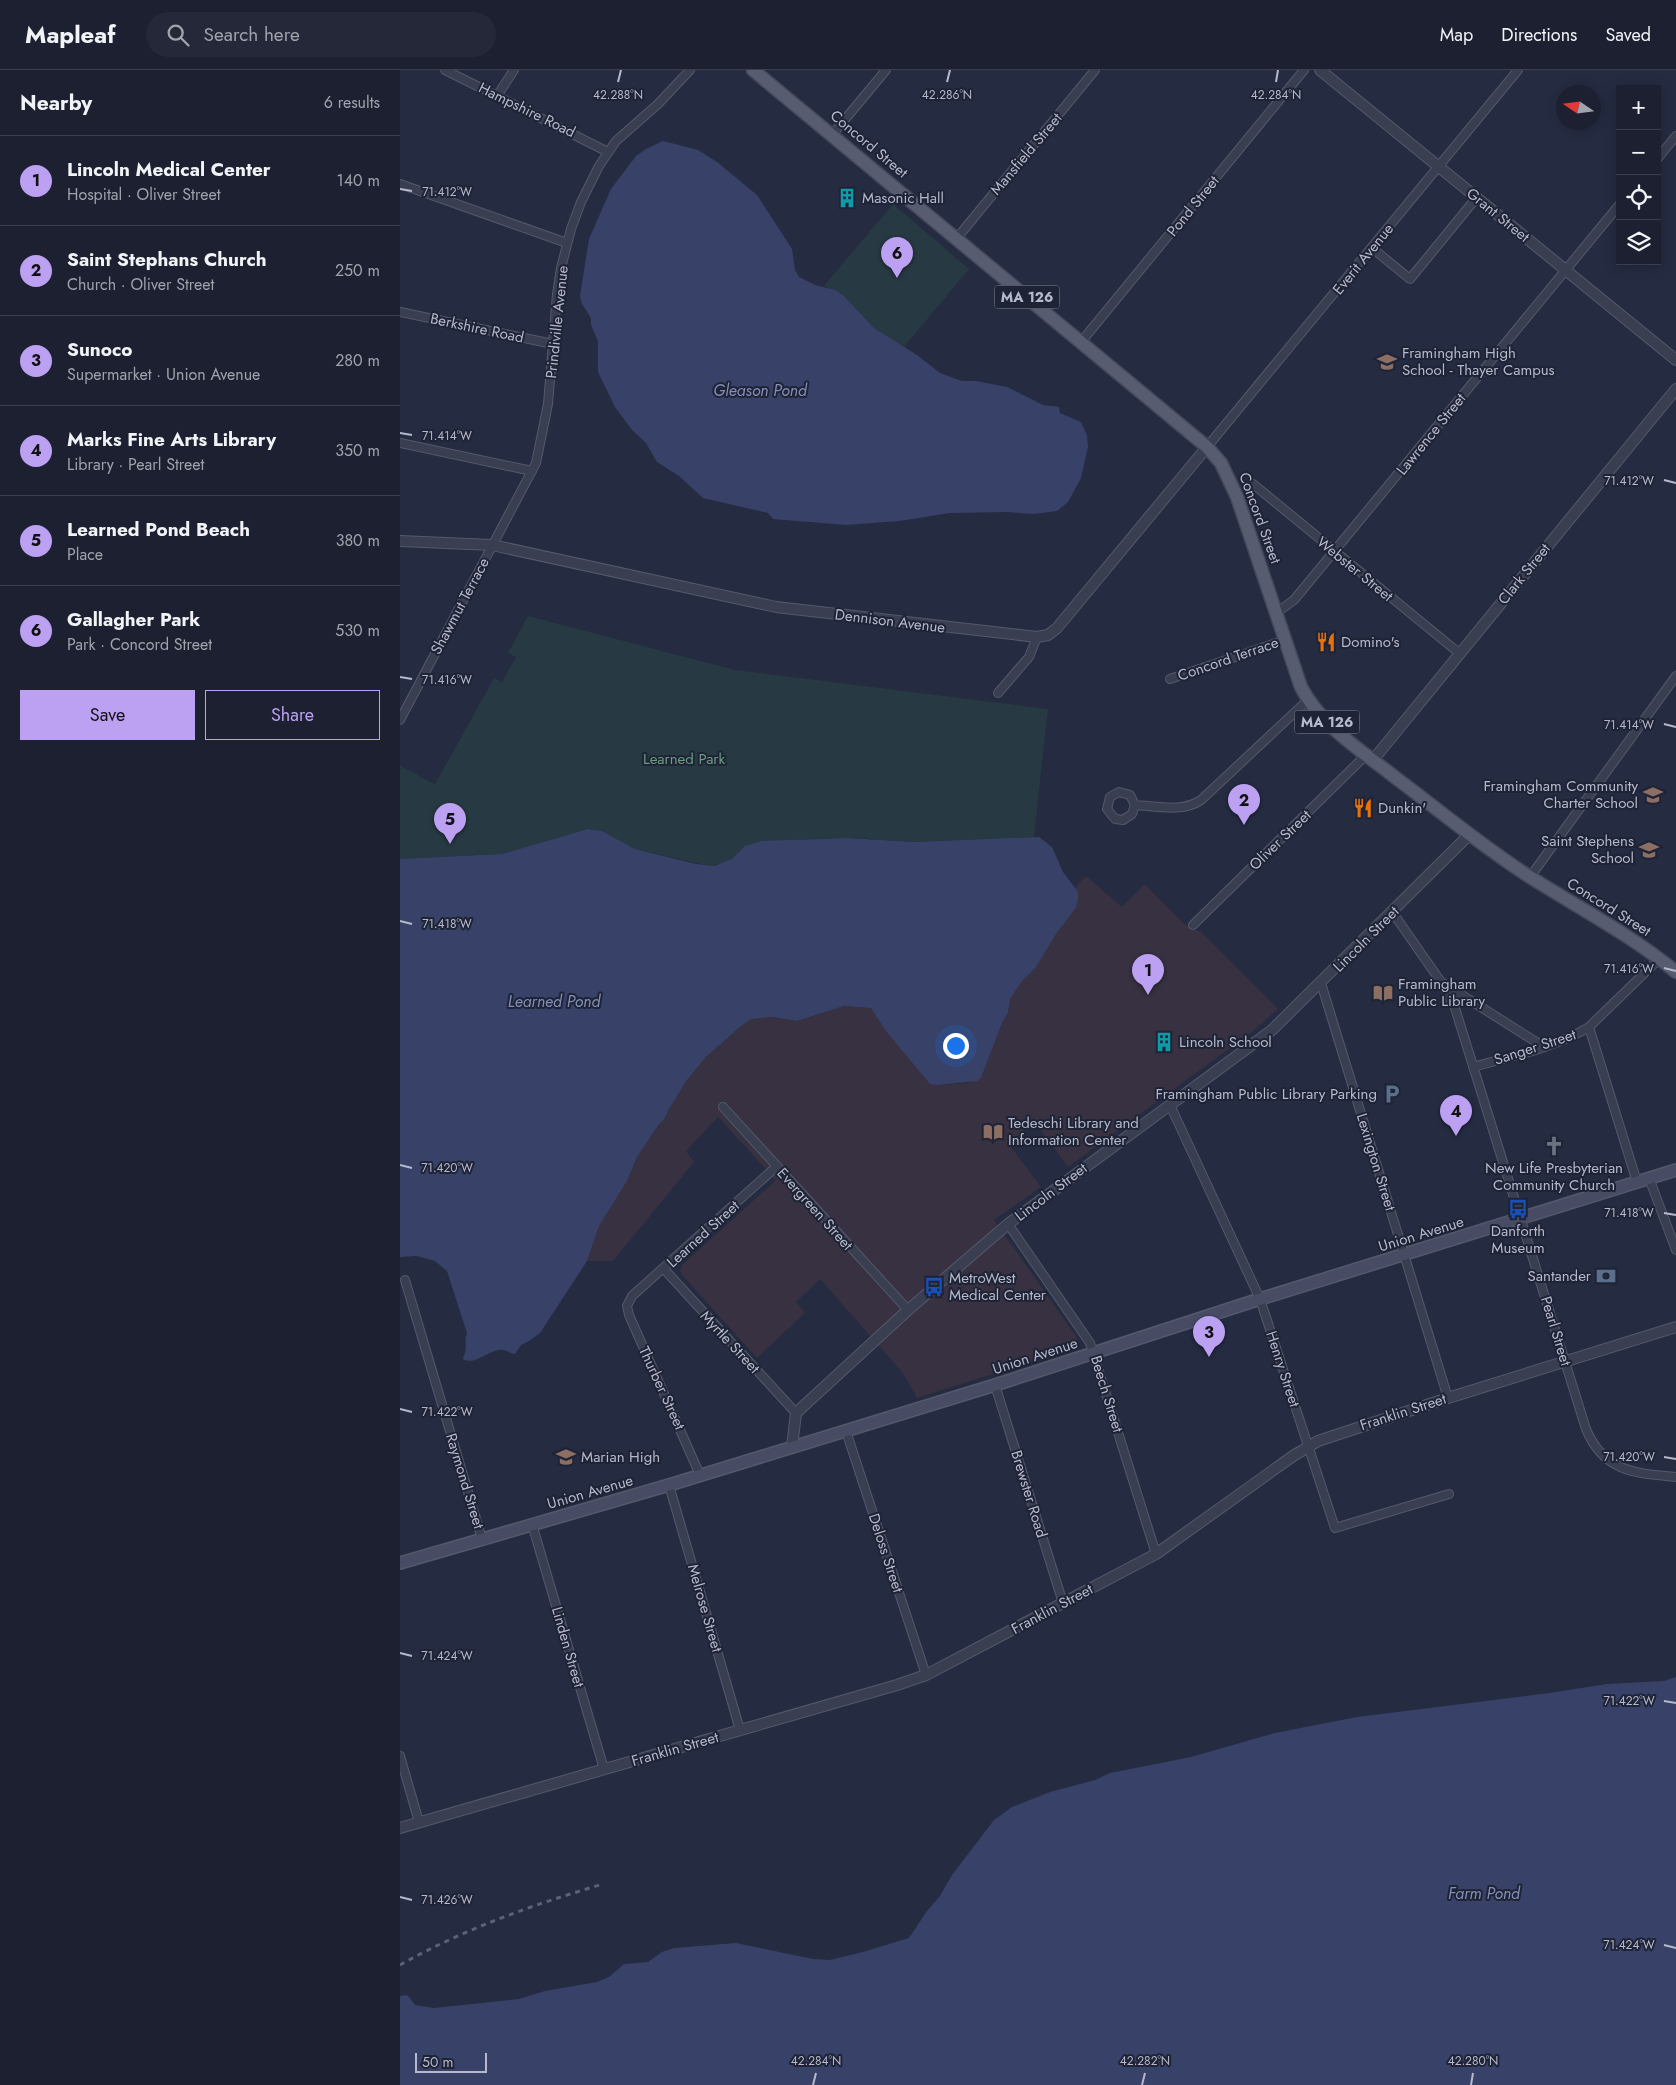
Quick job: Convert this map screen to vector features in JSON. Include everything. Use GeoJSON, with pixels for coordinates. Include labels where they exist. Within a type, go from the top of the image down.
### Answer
{"type":"FeatureCollection","features":[{"type":"Feature","properties":{"kind":"main road","name":"Concord Street"},"geometry":{"type":"LineString","coordinates":[[753,70],[1207,447],[1221,463],[1237,497],[1302,687],[1308,700],[1335,730],[1470,834],[1530,877],[1623,933],[1676,972]]}},
{"type":"Feature","properties":{"kind":"main road","name":"Union Avenue"},"geometry":{"type":"LineString","coordinates":[[400,1563],[669,1485],[846,1431],[1260,1299],[1676,1170]]}},
{"type":"Feature","properties":{"kind":"street","name":"Hampshire Road"},"geometry":{"type":"LineString","coordinates":[[445,70],[608,152]]}},
{"type":"Feature","properties":{"kind":"street"},"geometry":{"type":"LineString","coordinates":[[497,96],[514,70]]}},
{"type":"Feature","properties":{"kind":"street","name":"Prindiville Avenue"},"geometry":{"type":"LineString","coordinates":[[492,545],[532,471],[539,453],[548,404],[557,294],[567,243],[581,202],[608,152],[624,133],[668,95],[690,70]]}},
{"type":"Feature","properties":{"kind":"street"},"geometry":{"type":"LineString","coordinates":[[832,135],[886,70]]}},
{"type":"Feature","properties":{"kind":"street","name":"Mansfield Street"},"geometry":{"type":"LineString","coordinates":[[956,238],[1095,70]]}},
{"type":"Feature","properties":{"kind":"street","name":"Pond Street"},"geometry":{"type":"LineString","coordinates":[[1081,342],[1304,70]]}},
{"type":"Feature","properties":{"kind":"street","name":"Grant Street"},"geometry":{"type":"LineString","coordinates":[[1320,70],[1676,360]]}},
{"type":"Feature","properties":{"kind":"street","name":"Everit Avenue"},"geometry":{"type":"LineString","coordinates":[[1207,447],[1518,70]]}},
{"type":"Feature","properties":{"kind":"street"},"geometry":{"type":"LineString","coordinates":[[1661,154],[1676,136]]}},
{"type":"Feature","properties":{"kind":"street"},"geometry":{"type":"LineString","coordinates":[[400,184],[567,243]]}},
{"type":"Feature","properties":{"kind":"street"},"geometry":{"type":"LineString","coordinates":[[1372,248],[1410,279],[1478,198]]}},
{"type":"Feature","properties":{"kind":"street","name":"Lawrence Street"},"geometry":{"type":"LineString","coordinates":[[1276,613],[1294,600],[1616,209]]}},
{"type":"Feature","properties":{"kind":"street","name":"Berkshire Road"},"geometry":{"type":"LineString","coordinates":[[400,312],[553,344]]}},
{"type":"Feature","properties":{"kind":"street","name":"Clark Street"},"geometry":{"type":"LineString","coordinates":[[1369,757],[1459,653],[1676,390]]}},
{"type":"Feature","properties":{"kind":"street"},"geometry":{"type":"LineString","coordinates":[[400,443],[532,471]]}},
{"type":"Feature","properties":{"kind":"street"},"geometry":{"type":"LineString","coordinates":[[998,693],[1029,657],[1037,638],[1048,635],[1057,628],[1207,447]]}},
{"type":"Feature","properties":{"kind":"street","name":"Webster Street"},"geometry":{"type":"LineString","coordinates":[[1253,484],[1459,653]]}},
{"type":"Feature","properties":{"kind":"street","name":"Dennison Avenue"},"geometry":{"type":"LineString","coordinates":[[400,541],[492,545],[776,607],[1037,638]]}},
{"type":"Feature","properties":{"kind":"street","name":"Shawmut Terrace"},"geometry":{"type":"LineString","coordinates":[[400,720],[403,708],[492,545]]}},
{"type":"Feature","properties":{"kind":"street","name":"Concord Terrace"},"geometry":{"type":"LineString","coordinates":[[1170,679],[1285,640]]}},
{"type":"Feature","properties":{"kind":"street"},"geometry":{"type":"LineString","coordinates":[[1530,877],[1676,676]]}},
{"type":"Feature","properties":{"kind":"street"},"geometry":{"type":"LineString","coordinates":[[1135,805],[1184,808],[1192,806],[1201,800],[1308,700]]}},
{"type":"Feature","properties":{"kind":"street","name":"Oliver Street"},"geometry":{"type":"LineString","coordinates":[[1193,925],[1369,757]]}},
{"type":"Feature","properties":{"kind":"street","name":"Lincoln Street"},"geometry":{"type":"LineString","coordinates":[[796,1413],[908,1310],[1008,1224],[1258,1042],[1393,913],[1470,834]]}},
{"type":"Feature","properties":{"kind":"street","name":"Pearl Street"},"geometry":{"type":"LineString","coordinates":[[1393,913],[1441,982],[1455,1008],[1586,1429],[1597,1451],[1606,1459],[1627,1470],[1640,1474],[1676,1477]]}},
{"type":"Feature","properties":{"kind":"street","name":"Sanger Street"},"geometry":{"type":"LineString","coordinates":[[1473,1067],[1544,1047],[1576,1035],[1589,1027],[1659,959]]}},
{"type":"Feature","properties":{"kind":"street"},"geometry":{"type":"LineString","coordinates":[[1441,982],[1544,1047]]}},
{"type":"Feature","properties":{"kind":"street","name":"Lexington Street"},"geometry":{"type":"LineString","coordinates":[[1321,983],[1448,1398]]}},
{"type":"Feature","properties":{"kind":"street"},"geometry":{"type":"LineString","coordinates":[[1589,1027],[1637,1182]]}},
{"type":"Feature","properties":{"kind":"street","name":"Henry Street"},"geometry":{"type":"LineString","coordinates":[[1170,1106],[1260,1299],[1336,1528],[1449,1494]]}},
{"type":"Feature","properties":{"kind":"street","name":"Evergreen Street"},"geometry":{"type":"LineString","coordinates":[[723,1107],[908,1310]]}},
{"type":"Feature","properties":{"kind":"street","name":"Learned Street"},"geometry":{"type":"LineString","coordinates":[[629,1300],[776,1166]]}},
{"type":"Feature","properties":{"kind":"street"},"geometry":{"type":"LineString","coordinates":[[1649,1178],[1676,1250]]}},
{"type":"Feature","properties":{"kind":"street","name":"Beech Street"},"geometry":{"type":"LineString","coordinates":[[1008,1224],[1084,1333],[1094,1353],[1156,1554]]}},
{"type":"Feature","properties":{"kind":"street","name":"Myrtle Street"},"geometry":{"type":"LineString","coordinates":[[664,1269],[796,1413]]}},
{"type":"Feature","properties":{"kind":"street","name":"Raymond Street"},"geometry":{"type":"LineString","coordinates":[[405,1280],[482,1539]]}},
{"type":"Feature","properties":{"kind":"street","name":"Thurber Street"},"geometry":{"type":"LineString","coordinates":[[629,1300],[629,1315],[700,1475]]}},
{"type":"Feature","properties":{"kind":"street","name":"Franklin Street"},"geometry":{"type":"LineString","coordinates":[[400,1828],[897,1686],[926,1676],[1156,1554],[1308,1447],[1330,1436],[1676,1327]]}},
{"type":"Feature","properties":{"kind":"street","name":"Brewster Road"},"geometry":{"type":"LineString","coordinates":[[995,1385],[1063,1603]]}},
{"type":"Feature","properties":{"kind":"street"},"geometry":{"type":"LineString","coordinates":[[792,1447],[796,1413]]}},
{"type":"Feature","properties":{"kind":"street","name":"Deloss Street"},"geometry":{"type":"LineString","coordinates":[[846,1431],[926,1676]]}},
{"type":"Feature","properties":{"kind":"street","name":"Melrose Street"},"geometry":{"type":"LineString","coordinates":[[669,1485],[740,1730]]}},
{"type":"Feature","properties":{"kind":"street","name":"Linden Street"},"geometry":{"type":"LineString","coordinates":[[532,1524],[604,1769]]}},
{"type":"Feature","properties":{"kind":"street"},"geometry":{"type":"LineString","coordinates":[[400,1756],[419,1822]]}},
{"type":"Feature","properties":{"kind":"shaded area"},"geometry":{"type":"Polygon","coordinates":[[[1086,876],[1122,907],[1145,884],[1184,924],[1201,932],[1278,1009],[1253,1031],[1068,1167],[1035,1123],[1008,1143],[1041,1187],[994,1220],[1076,1336],[1077,1341],[1072,1349],[917,1398],[903,1373],[820,1279],[796,1302],[805,1313],[757,1358],[682,1275],[680,1270],[682,1265],[776,1180],[718,1117],[686,1151],[694,1162],[613,1261],[587,1261],[599,1226],[627,1181],[637,1157],[665,1118],[687,1080],[706,1057],[751,1019],[772,1017],[797,1021],[844,1006],[871,1008],[885,1030],[920,1070],[925,1079],[938,1085],[968,1083],[981,1078],[1002,1023],[1008,1013],[1010,999],[1062,916],[1077,885],[1086,876]]]}},
{"type":"Feature","properties":{"kind":"green space"},"geometry":{"type":"Polygon","coordinates":[[[893,204],[969,269],[904,347],[874,328],[844,296],[824,286],[893,204]]]}},
{"type":"Feature","properties":{"kind":"green space","name":"Learned Park"},"geometry":{"type":"Polygon","coordinates":[[[528,616],[735,670],[1048,709],[1034,837],[914,842],[855,838],[804,839],[742,849],[734,858],[727,862],[710,866],[635,849],[602,831],[588,829],[502,854],[400,859],[400,766],[435,784],[494,678],[502,682],[516,657],[508,653],[528,616]]]}},
{"type":"Feature","properties":{"kind":"water","name":"Gleason Pond"},"geometry":{"type":"Polygon","coordinates":[[[663,141],[698,150],[717,162],[757,195],[792,249],[795,270],[799,277],[815,285],[835,290],[844,296],[874,328],[917,355],[940,373],[962,381],[976,381],[1007,387],[1043,405],[1059,407],[1060,413],[1081,422],[1087,435],[1088,447],[1081,478],[1068,502],[1057,511],[1034,514],[1007,512],[950,513],[899,521],[846,525],[773,519],[768,513],[703,498],[679,476],[657,462],[646,443],[632,430],[615,407],[598,372],[598,341],[591,325],[591,318],[582,304],[580,296],[589,239],[611,189],[636,156],[663,141]]]}},
{"type":"Feature","properties":{"kind":"water","name":"Learned Pond"},"geometry":{"type":"Polygon","coordinates":[[[588,829],[602,831],[635,849],[696,864],[714,866],[732,859],[745,846],[762,841],[847,838],[914,842],[1039,837],[1052,847],[1063,872],[1078,892],[1078,900],[1075,909],[1056,934],[1036,967],[1022,981],[1010,999],[1008,1013],[1002,1023],[981,1078],[977,1081],[938,1085],[930,1084],[885,1030],[871,1008],[844,1006],[797,1021],[772,1017],[751,1019],[740,1027],[706,1057],[687,1080],[665,1118],[637,1157],[627,1181],[599,1226],[587,1261],[540,1333],[521,1345],[515,1354],[499,1350],[478,1359],[464,1360],[467,1333],[447,1271],[435,1261],[417,1256],[400,1257],[400,859],[502,854],[588,829]]]}},
{"type":"Feature","properties":{"kind":"water","name":"Farm Pond"},"geometry":{"type":"Polygon","coordinates":[[[1676,1677],[1676,2085],[400,2085],[400,1996],[406,1995],[415,2005],[434,2008],[519,1999],[545,1991],[597,1982],[609,1977],[624,1964],[648,1962],[662,1952],[674,1948],[736,1943],[813,1959],[830,1960],[863,1952],[909,1938],[927,1911],[940,1896],[952,1875],[994,1820],[1012,1807],[1050,1792],[1095,1780],[1110,1773],[1191,1757],[1275,1733],[1357,1717],[1607,1684],[1664,1681],[1676,1677]]]}},
{"type":"Feature","properties":{"kind":"railway"},"geometry":{"type":"LineString","coordinates":[[400,1965],[449,1940],[499,1919],[550,1900],[603,1884]]}},
{"type":"Feature","properties":{"kind":"place","name":"Masonic Hall"},"geometry":{"type":"Point","coordinates":[847,198]}},
{"type":"Feature","properties":{"kind":"place","name":"Gallagher Park"},"geometry":{"type":"Point","coordinates":[897,278]}},
{"type":"Feature","properties":{"kind":"place","name":"Framingham High School - Thayer Campus"},"geometry":{"type":"Point","coordinates":[1387,362]}},
{"type":"Feature","properties":{"kind":"place","name":"Domino's"},"geometry":{"type":"Point","coordinates":[1326,642]}},
{"type":"Feature","properties":{"kind":"place","name":"Framingham Community Charter School"},"geometry":{"type":"Point","coordinates":[1653,795]}},
{"type":"Feature","properties":{"kind":"place","name":"Dunkin'"},"geometry":{"type":"Point","coordinates":[1363,808]}},
{"type":"Feature","properties":{"kind":"place","name":"Saint Stephans Church"},"geometry":{"type":"Point","coordinates":[1244,825]}},
{"type":"Feature","properties":{"kind":"place","name":"Learned Pond Beach"},"geometry":{"type":"Point","coordinates":[450,844]}},
{"type":"Feature","properties":{"kind":"place","name":"Saint Stephens School"},"geometry":{"type":"Point","coordinates":[1649,850]}},
{"type":"Feature","properties":{"kind":"place","name":"Framingham Public Library"},"geometry":{"type":"Point","coordinates":[1383,993]}},
{"type":"Feature","properties":{"kind":"place","name":"Lincoln Medical Center"},"geometry":{"type":"Point","coordinates":[1148,995]}},
{"type":"Feature","properties":{"kind":"place","name":"Lincoln School"},"geometry":{"type":"Point","coordinates":[1164,1042]}},
{"type":"Feature","properties":{"kind":"place","name":"Framingham Public Library Parking"},"geometry":{"type":"Point","coordinates":[1392,1094]}},
{"type":"Feature","properties":{"kind":"place","name":"Tedeschi Library and Information Center"},"geometry":{"type":"Point","coordinates":[993,1132]}},
{"type":"Feature","properties":{"kind":"place","name":"Marks Fine Arts Library"},"geometry":{"type":"Point","coordinates":[1456,1136]}},
{"type":"Feature","properties":{"kind":"place","name":"New Life Presbyterian Community Church"},"geometry":{"type":"Point","coordinates":[1554,1146]}},
{"type":"Feature","properties":{"kind":"place","name":"Danforth Museum"},"geometry":{"type":"Point","coordinates":[1518,1209]}},
{"type":"Feature","properties":{"kind":"place","name":"Santander"},"geometry":{"type":"Point","coordinates":[1606,1276]}},
{"type":"Feature","properties":{"kind":"place","name":"MetroWest Medical Center"},"geometry":{"type":"Point","coordinates":[934,1287]}},
{"type":"Feature","properties":{"kind":"place","name":"Sunoco"},"geometry":{"type":"Point","coordinates":[1209,1357]}},
{"type":"Feature","properties":{"kind":"place","name":"Marian High"},"geometry":{"type":"Point","coordinates":[566,1457]}}]}
